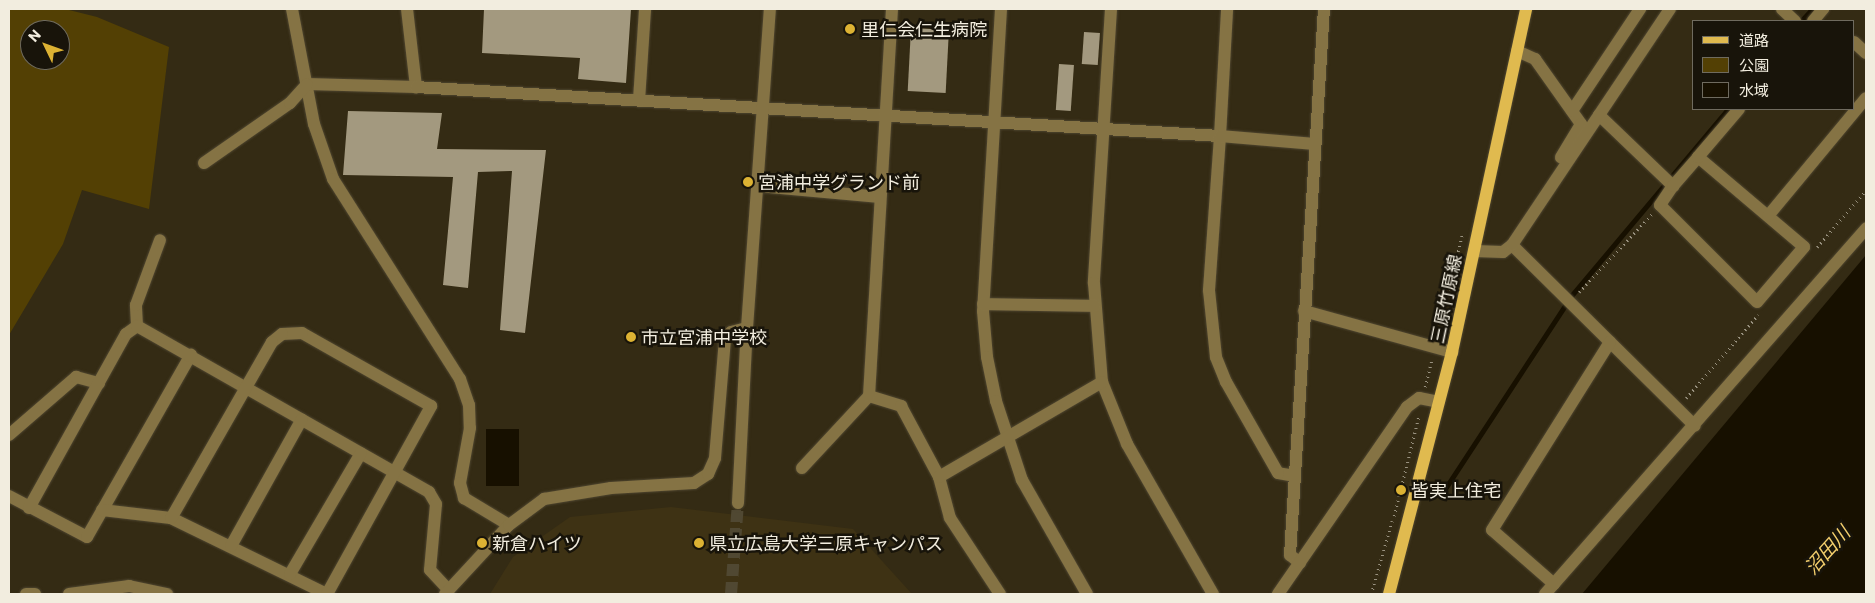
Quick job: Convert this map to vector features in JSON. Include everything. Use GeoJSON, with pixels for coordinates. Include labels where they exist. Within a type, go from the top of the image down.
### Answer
{"type":"FeatureCollection","features":[{"type":"Feature","properties":{"kind":"main road","name":"三原竹原線"},"geometry":{"type":"LineString","coordinates":[[1389,594],[1452,352],[1517,51],[1523,9]]}},
{"type":"Feature","properties":{"kind":"street"},"geometry":{"type":"LineString","coordinates":[[292,9],[314,124],[333,179],[460,379],[469,405],[470,428],[460,483],[464,498],[509,525]]}},
{"type":"Feature","properties":{"kind":"street"},"geometry":{"type":"LineString","coordinates":[[407,9],[416,87]]}},
{"type":"Feature","properties":{"kind":"street"},"geometry":{"type":"LineString","coordinates":[[639,100],[645,9]]}},
{"type":"Feature","properties":{"kind":"street"},"geometry":{"type":"LineString","coordinates":[[738,503],[747,328],[759,186],[770,9]]}},
{"type":"Feature","properties":{"kind":"street"},"geometry":{"type":"LineString","coordinates":[[802,468],[870,396],[892,9]]}},
{"type":"Feature","properties":{"kind":"street"},"geometry":{"type":"LineString","coordinates":[[1001,9],[984,304],[987,356],[1006,438],[1022,480],[1087,594]]}},
{"type":"Feature","properties":{"kind":"street"},"geometry":{"type":"LineString","coordinates":[[1111,9],[1095,306],[1102,382],[1127,444],[1213,594]]}},
{"type":"Feature","properties":{"kind":"street"},"geometry":{"type":"LineString","coordinates":[[1227,9],[1209,290],[1216,357],[1226,382],[1278,473],[1295,476]]}},
{"type":"Feature","properties":{"kind":"street"},"geometry":{"type":"LineString","coordinates":[[1300,562],[1290,555],[1314,144],[1324,9]]}},
{"type":"Feature","properties":{"kind":"street"},"geometry":{"type":"LineString","coordinates":[[1572,111],[1640,9]]}},
{"type":"Feature","properties":{"kind":"street"},"geometry":{"type":"LineString","coordinates":[[1474,251],[1503,252],[1512,245],[1670,9]]}},
{"type":"Feature","properties":{"kind":"street"},"geometry":{"type":"LineString","coordinates":[[1782,9],[1794,20]]}},
{"type":"Feature","properties":{"kind":"street"},"geometry":{"type":"LineString","coordinates":[[1855,43],[1866,53]]}},
{"type":"Feature","properties":{"kind":"street"},"geometry":{"type":"LineString","coordinates":[[1517,51],[1536,59],[1581,124],[1560,158],[1566,164]]}},
{"type":"Feature","properties":{"kind":"street"},"geometry":{"type":"LineString","coordinates":[[306,84],[416,87],[639,100],[885,118],[1220,136],[1314,144]]}},
{"type":"Feature","properties":{"kind":"street"},"geometry":{"type":"LineString","coordinates":[[204,163],[290,103],[306,84]]}},
{"type":"Feature","properties":{"kind":"street"},"geometry":{"type":"LineString","coordinates":[[1768,216],[1866,98]]}},
{"type":"Feature","properties":{"kind":"street"},"geometry":{"type":"LineString","coordinates":[[1698,157],[1804,246],[1757,302],[1660,205],[1673,186],[1738,110]]}},
{"type":"Feature","properties":{"kind":"street"},"geometry":{"type":"LineString","coordinates":[[1599,115],[1673,186]]}},
{"type":"Feature","properties":{"kind":"street"},"geometry":{"type":"LineString","coordinates":[[759,186],[880,197]]}},
{"type":"Feature","properties":{"kind":"street"},"geometry":{"type":"LineString","coordinates":[[1545,594],[1866,228]]}},
{"type":"Feature","properties":{"kind":"street"},"geometry":{"type":"LineString","coordinates":[[137,326],[136,305],[160,240]]}},
{"type":"Feature","properties":{"kind":"street"},"geometry":{"type":"LineString","coordinates":[[1512,245],[1694,426]]}},
{"type":"Feature","properties":{"kind":"street"},"geometry":{"type":"LineString","coordinates":[[984,304],[1095,306]]}},
{"type":"Feature","properties":{"kind":"street"},"geometry":{"type":"LineString","coordinates":[[1304,311],[1452,352]]}},
{"type":"Feature","properties":{"kind":"street"},"geometry":{"type":"LineString","coordinates":[[137,326],[429,492],[436,504],[430,570],[447,592],[509,525],[544,499],[611,488],[694,483],[708,474],[715,458],[725,339],[731,332],[747,328]]}},
{"type":"Feature","properties":{"kind":"street"},"geometry":{"type":"LineString","coordinates":[[29,508],[126,334],[137,326]]}},
{"type":"Feature","properties":{"kind":"street"},"geometry":{"type":"LineString","coordinates":[[102,510],[171,518],[290,574],[327,594],[431,406],[302,333],[282,334],[272,342],[171,518]]}},
{"type":"Feature","properties":{"kind":"street"},"geometry":{"type":"LineString","coordinates":[[1554,584],[1492,530],[1610,342]]}},
{"type":"Feature","properties":{"kind":"street"},"geometry":{"type":"LineString","coordinates":[[9,496],[87,537],[191,355]]}},
{"type":"Feature","properties":{"kind":"street"},"geometry":{"type":"LineString","coordinates":[[9,435],[76,378],[99,383]]}},
{"type":"Feature","properties":{"kind":"street"},"geometry":{"type":"LineString","coordinates":[[939,477],[1102,382]]}},
{"type":"Feature","properties":{"kind":"street"},"geometry":{"type":"LineString","coordinates":[[870,396],[901,406],[939,477],[950,518],[1000,594]]}},
{"type":"Feature","properties":{"kind":"street"},"geometry":{"type":"LineString","coordinates":[[1278,594],[1407,407],[1422,399],[1439,402]]}},
{"type":"Feature","properties":{"kind":"street"},"geometry":{"type":"LineString","coordinates":[[231,546],[302,419]]}},
{"type":"Feature","properties":{"kind":"street"},"geometry":{"type":"LineString","coordinates":[[290,574],[360,453]]}},
{"type":"Feature","properties":{"kind":"street"},"geometry":{"type":"LineString","coordinates":[[69,594],[129,586],[167,594]]}},
{"type":"Feature","properties":{"kind":"street"},"geometry":{"type":"LineString","coordinates":[[26,594],[35,594]]}},
{"type":"Feature","properties":{"kind":"path"},"geometry":{"type":"LineString","coordinates":[[1570,302],[1660,205]]}},
{"type":"Feature","properties":{"kind":"path"},"geometry":{"type":"LineString","coordinates":[[1371,594],[1463,232]]}},
{"type":"Feature","properties":{"kind":"shaded area","name":"県立広島大学三原キャンパス"},"geometry":{"type":"Polygon","coordinates":[[[671,507],[853,529],[912,594],[490,594],[513,557],[570,517],[671,507]]]}},
{"type":"Feature","properties":{"kind":"green space"},"geometry":{"type":"Polygon","coordinates":[[[9,9],[65,9],[97,17],[169,47],[149,209],[82,190],[63,244],[9,335],[9,9]]]}},
{"type":"Feature","properties":{"kind":"water","name":"沼田川"},"geometry":{"type":"Polygon","coordinates":[[[1866,255],[1866,594],[1582,594],[1866,255]]]}},
{"type":"Feature","properties":{"kind":"water"},"geometry":{"type":"Polygon","coordinates":[[[486,429],[519,429],[519,486],[486,486],[486,429]]]}},
{"type":"Feature","properties":{"kind":"building"},"geometry":{"type":"Polygon","coordinates":[[[484,9],[631,9],[626,83],[578,79],[580,58],[482,53],[484,9]]]}},
{"type":"Feature","properties":{"kind":"building"},"geometry":{"type":"Polygon","coordinates":[[[911,28],[949,30],[946,93],[908,91],[911,28]]]}},
{"type":"Feature","properties":{"kind":"building"},"geometry":{"type":"Polygon","coordinates":[[[1084,32],[1100,33],[1098,65],[1082,64],[1084,32]]]}},
{"type":"Feature","properties":{"kind":"building"},"geometry":{"type":"Polygon","coordinates":[[[1059,64],[1074,65],[1071,111],[1056,110],[1059,64]]]}},
{"type":"Feature","properties":{"kind":"building"},"geometry":{"type":"Polygon","coordinates":[[[348,111],[442,113],[437,149],[546,150],[525,333],[500,330],[512,171],[478,172],[468,288],[443,285],[453,177],[343,175],[348,111]]]}},
{"type":"Feature","properties":{"kind":"waterway"},"geometry":{"type":"LineString","coordinates":[[1802,20],[1812,9]]}},
{"type":"Feature","properties":{"kind":"waterway"},"geometry":{"type":"LineString","coordinates":[[1443,492],[1572,295],[1727,110]]}},
{"type":"Feature","properties":{"kind":"tunnel"},"geometry":{"type":"LineString","coordinates":[[731,594],[738,503]]}},
{"type":"Feature","properties":{"kind":"place","name":"里仁会仁生病院"},"geometry":{"type":"Point","coordinates":[850,29]}},
{"type":"Feature","properties":{"kind":"place","name":"宮浦中学グランド前"},"geometry":{"type":"Point","coordinates":[748,182]}},
{"type":"Feature","properties":{"kind":"place","name":"市立宮浦中学校"},"geometry":{"type":"Point","coordinates":[631,337]}},
{"type":"Feature","properties":{"kind":"place","name":"皆実上住宅"},"geometry":{"type":"Point","coordinates":[1401,490]}},
{"type":"Feature","properties":{"kind":"place","name":"新倉ハイツ"},"geometry":{"type":"Point","coordinates":[482,543]}},
{"type":"Feature","properties":{"kind":"place","name":"県立広島大学三原キャンパス"},"geometry":{"type":"Point","coordinates":[699,543]}}]}
